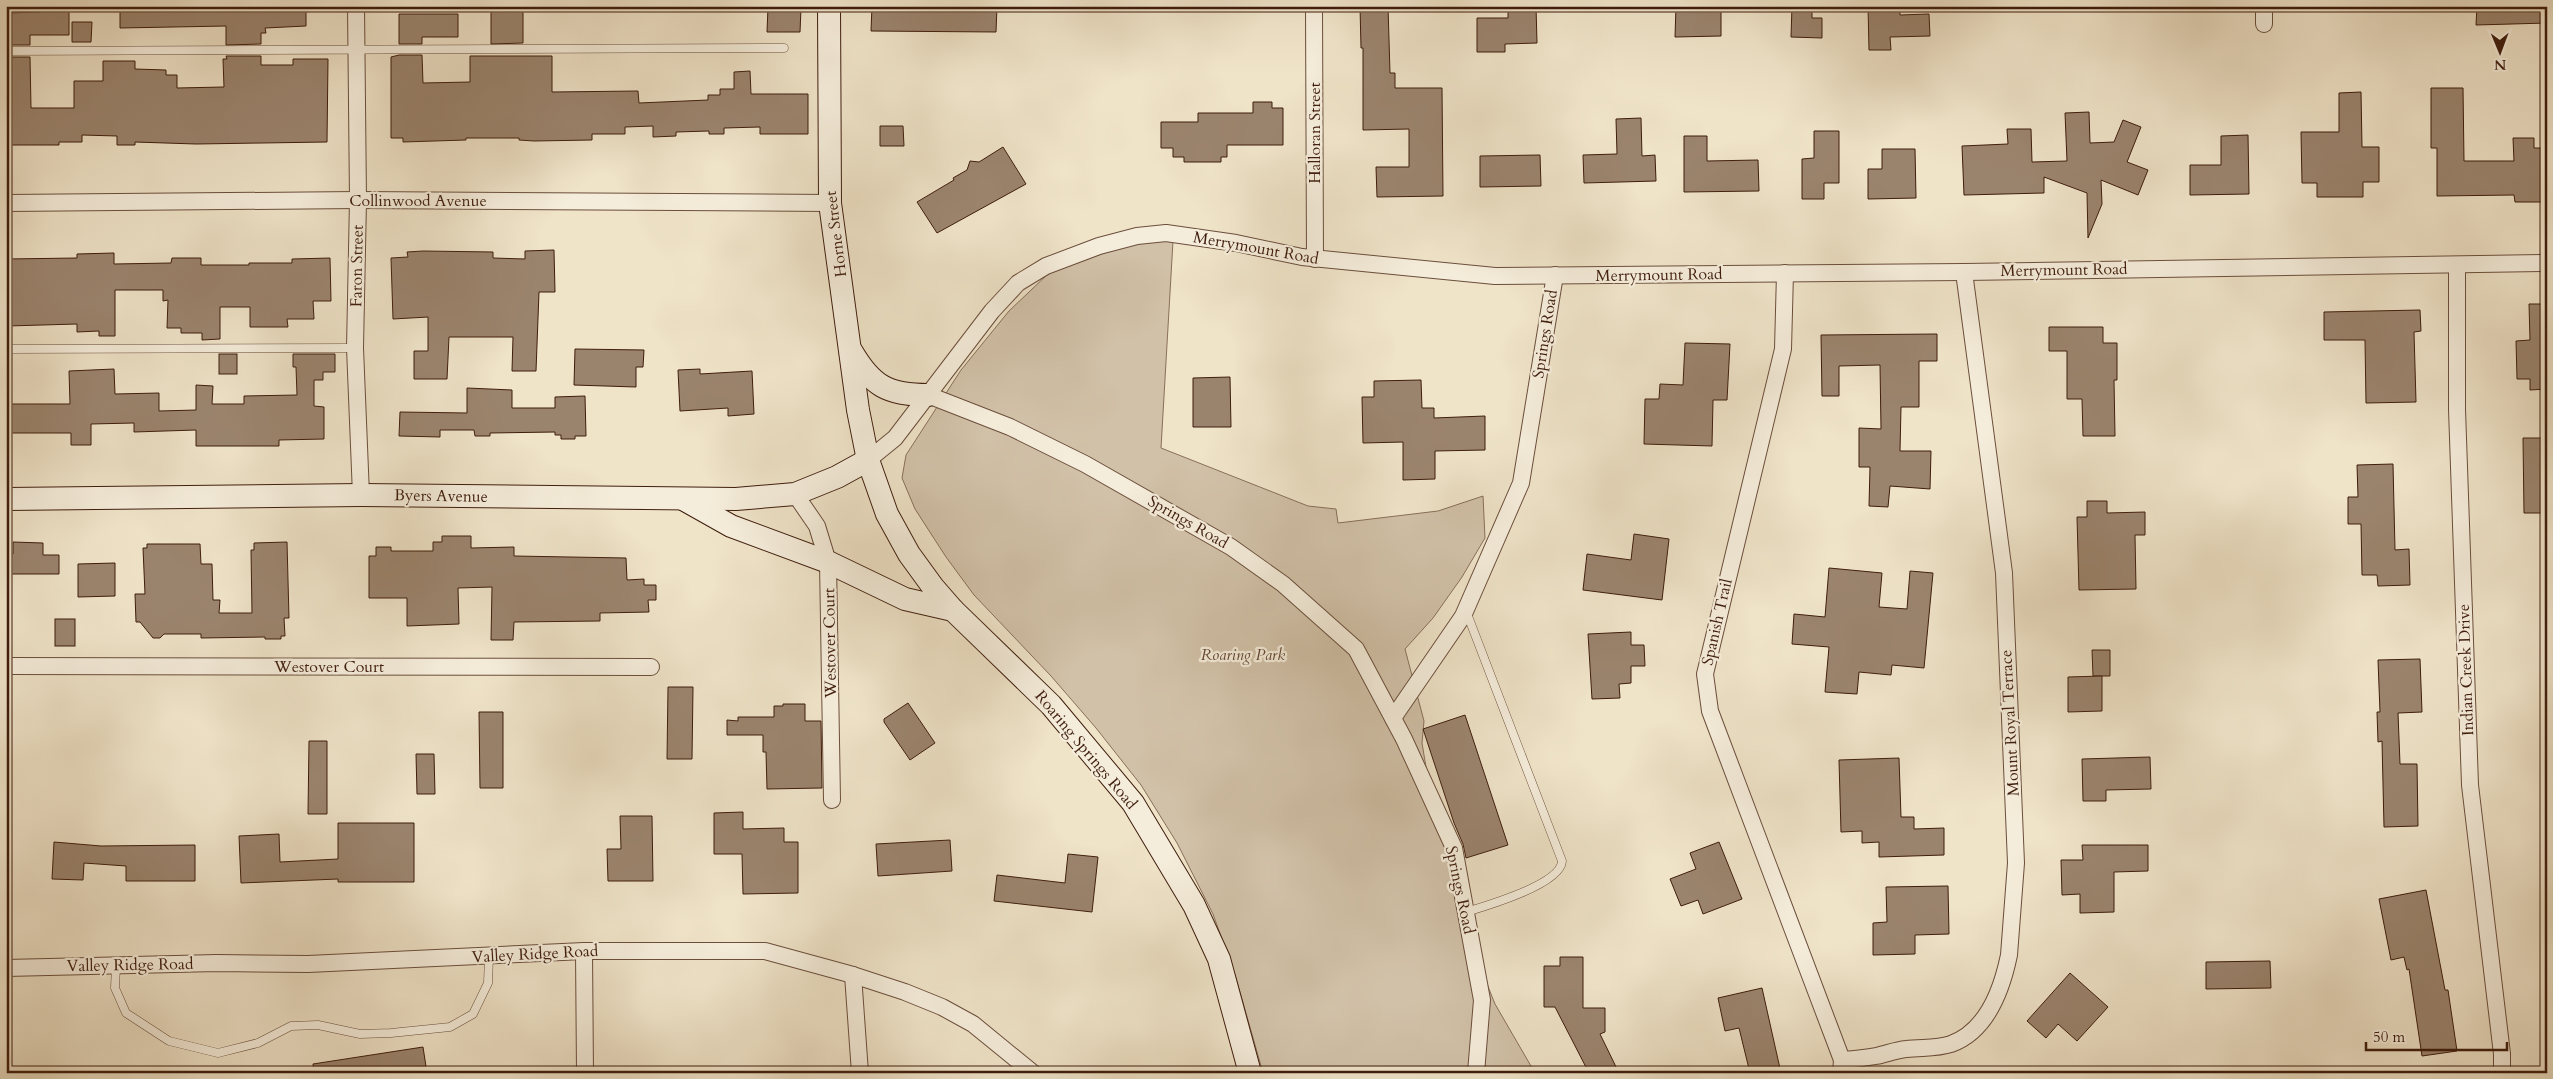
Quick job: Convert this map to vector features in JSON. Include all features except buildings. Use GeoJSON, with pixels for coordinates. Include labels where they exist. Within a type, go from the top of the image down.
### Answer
{"type":"FeatureCollection","features":[{"type":"Feature","properties":{"kind":"street","name":"Faron Street"},"geometry":{"type":"LineString","coordinates":[[356,6],[358,200],[355,348],[360,495]]}},
{"type":"Feature","properties":{"kind":"street","name":"Horne Street"},"geometry":{"type":"LineString","coordinates":[[829,6],[830,203],[858,410],[868,460]]}},
{"type":"Feature","properties":{"kind":"street","name":"Halloran Street"},"geometry":{"type":"LineString","coordinates":[[1314,6],[1315,259]]}},
{"type":"Feature","properties":{"kind":"street"},"geometry":{"type":"LineString","coordinates":[[2264,6],[2264,24]]}},
{"type":"Feature","properties":{"kind":"street","name":"Collinwood Avenue"},"geometry":{"type":"LineString","coordinates":[[6,203],[358,200],[830,203]]}},
{"type":"Feature","properties":{"kind":"street","name":"Merrymount Road"},"geometry":{"type":"LineString","coordinates":[[868,460],[895,438],[992,311],[1018,283],[1046,266],[1099,246],[1137,236],[1166,233],[1236,243],[1315,259],[1495,276],[1964,272],[2278,266],[2457,266],[2547,263]]}},
{"type":"Feature","properties":{"kind":"street","name":"Indian Creek Drive"},"geometry":{"type":"LineString","coordinates":[[2457,266],[2457,410],[2470,785],[2502,1054],[2502,1073]]}},
{"type":"Feature","properties":{"kind":"street","name":"Mount Royal Terrace"},"geometry":{"type":"LineString","coordinates":[[1842,1066],[1906,1049],[1934,1048],[1953,1044],[1987,1017],[2006,968],[2009,955],[2016,863],[2004,573],[1964,272]]}},
{"type":"Feature","properties":{"kind":"street","name":"Spanish Trail"},"geometry":{"type":"LineString","coordinates":[[1785,273],[1783,349],[1705,674],[1710,711],[1842,1066]]}},
{"type":"Feature","properties":{"kind":"street","name":"Springs Road"},"geometry":{"type":"LineString","coordinates":[[1392,718],[1466,609],[1521,483],[1555,275]]}},
{"type":"Feature","properties":{"kind":"street"},"geometry":{"type":"LineString","coordinates":[[850,349],[877,385],[901,393],[928,395]]}},
{"type":"Feature","properties":{"kind":"street","name":"Springs Road"},"geometry":{"type":"LineString","coordinates":[[928,395],[1010,427],[1085,464],[1231,547],[1283,584],[1356,649],[1392,718],[1454,848],[1482,1000],[1476,1073]]}},
{"type":"Feature","properties":{"kind":"street","name":"Byers Avenue"},"geometry":{"type":"LineString","coordinates":[[6,499],[360,495],[736,498],[795,494],[837,477],[868,460]]}},
{"type":"Feature","properties":{"kind":"street","name":"Roaring Springs Road"},"geometry":{"type":"LineString","coordinates":[[868,460],[887,514],[909,554],[953,610],[1051,705],[1133,803],[1194,905],[1219,959],[1250,1073]]}},
{"type":"Feature","properties":{"kind":"street","name":"Westover Court"},"geometry":{"type":"LineString","coordinates":[[795,494],[817,526],[828,562],[832,800]]}},
{"type":"Feature","properties":{"kind":"street"},"geometry":{"type":"LineString","coordinates":[[682,499],[731,526],[828,562],[905,599],[953,610]]}},
{"type":"Feature","properties":{"kind":"street","name":"Westover Court"},"geometry":{"type":"LineString","coordinates":[[6,666],[651,667]]}},
{"type":"Feature","properties":{"kind":"street"},"geometry":{"type":"LineString","coordinates":[[584,951],[585,1073]]}},
{"type":"Feature","properties":{"kind":"street","name":"Valley Ridge Road"},"geometry":{"type":"LineString","coordinates":[[6,968],[308,964],[489,957],[584,951],[765,951],[853,975],[905,992],[942,1007],[973,1024],[1033,1073]]}},
{"type":"Feature","properties":{"kind":"street"},"geometry":{"type":"LineString","coordinates":[[853,975],[860,1073]]}},
{"type":"Feature","properties":{"kind":"lane"},"geometry":{"type":"LineString","coordinates":[[6,51],[784,48]]}},
{"type":"Feature","properties":{"kind":"lane"},"geometry":{"type":"LineString","coordinates":[[6,349],[355,348]]}},
{"type":"Feature","properties":{"kind":"lane"},"geometry":{"type":"LineString","coordinates":[[1466,609],[1562,861],[1562,866],[1555,874],[1513,897],[1466,912]]}},
{"type":"Feature","properties":{"kind":"lane"},"geometry":{"type":"LineString","coordinates":[[116,966],[115,988],[126,1013],[169,1041],[218,1053],[258,1043],[291,1026],[318,1025],[360,1034],[450,1027],[473,1014],[488,983],[489,957]]}},
{"type":"Feature","properties":{"kind":"green space","name":"Roaring Park"},"geometry":{"type":"Polygon","coordinates":[[[1137,241],[1173,241],[1161,448],[1308,506],[1336,509],[1338,523],[1438,511],[1483,496],[1485,538],[1462,577],[1433,618],[1405,649],[1424,721],[1422,743],[1428,779],[1483,974],[1495,1004],[1535,1073],[1263,1073],[1236,978],[1213,914],[1177,843],[1141,785],[1096,728],[1051,676],[974,595],[946,557],[915,509],[902,478],[906,455],[961,370],[1009,311],[1049,273],[1137,241]]]}}]}
